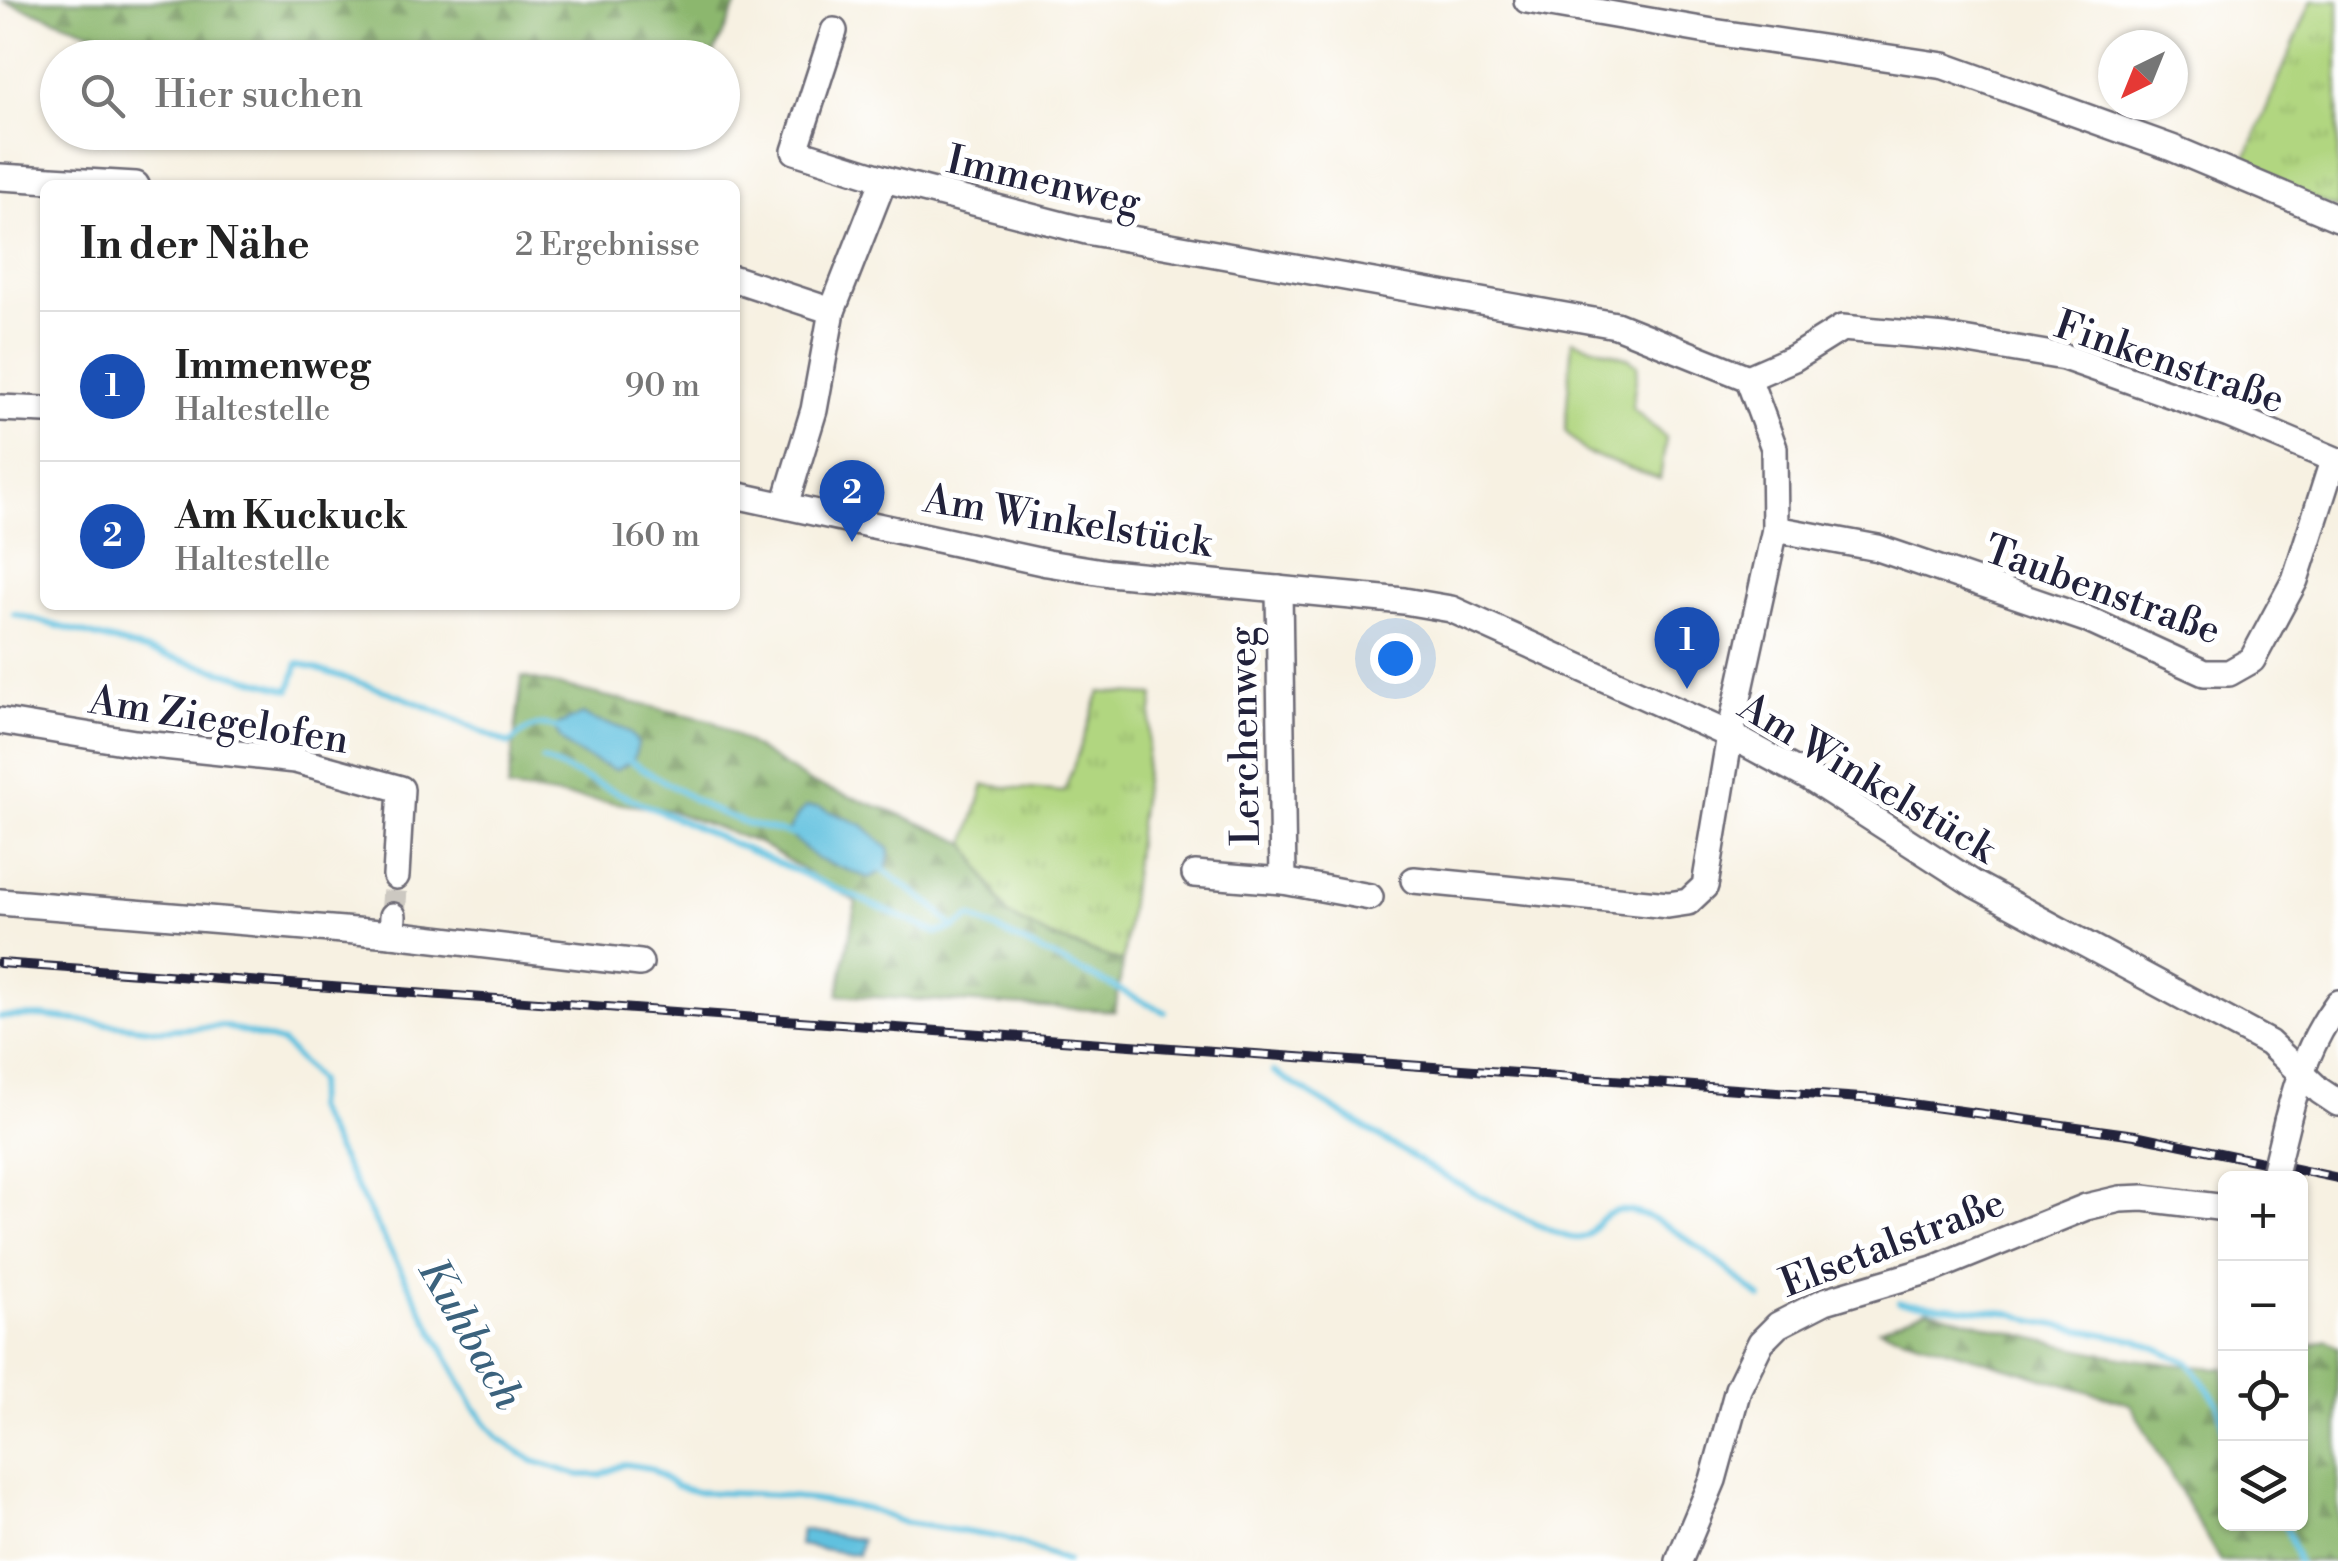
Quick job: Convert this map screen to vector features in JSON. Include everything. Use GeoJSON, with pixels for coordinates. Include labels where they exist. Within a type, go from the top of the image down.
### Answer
{"type":"FeatureCollection","features":[{"type":"Feature","properties":{"kind":"street"},"geometry":{"type":"LineString","coordinates":[[1527,0],[1944,66],[2172,148],[2338,218]]}},
{"type":"Feature","properties":{"kind":"street"},"geometry":{"type":"LineString","coordinates":[[834,31],[795,151],[884,178]]}},
{"type":"Feature","properties":{"kind":"street"},"geometry":{"type":"LineString","coordinates":[[0,177],[51,180]]}},
{"type":"Feature","properties":{"kind":"street","name":"Immenweg"},"geometry":{"type":"LineString","coordinates":[[785,506],[814,410],[832,311],[884,178],[1086,231],[1616,325],[1748,378]]}},
{"type":"Feature","properties":{"kind":"street"},"geometry":{"type":"LineString","coordinates":[[740,281],[832,311]]}},
{"type":"Feature","properties":{"kind":"street","name":"Finkenstraße"},"geometry":{"type":"LineString","coordinates":[[1748,378],[1794,358],[1842,328],[1945,337],[2064,357],[2229,416],[2336,461]]}},
{"type":"Feature","properties":{"kind":"street"},"geometry":{"type":"LineString","coordinates":[[1414,880],[1668,906],[1688,902],[1705,886],[1730,735],[1775,528],[1774,448],[1748,378]]}},
{"type":"Feature","properties":{"kind":"street"},"geometry":{"type":"LineString","coordinates":[[0,408],[40,410]]}},
{"type":"Feature","properties":{"kind":"street","name":"Taubenstraße"},"geometry":{"type":"LineString","coordinates":[[1775,528],[1878,548],[2086,619],[2204,673],[2229,674],[2252,660],[2295,580],[2336,461]]}},
{"type":"Feature","properties":{"kind":"street","name":"Am Winkelstück"},"geometry":{"type":"LineString","coordinates":[[740,497],[1109,573],[1404,601],[1451,609],[1730,735],[1808,777],[1991,894],[2269,1043],[2338,1103]]}},
{"type":"Feature","properties":{"kind":"street","name":"Lerchenweg"},"geometry":{"type":"LineString","coordinates":[[1279,589],[1282,881]]}},
{"type":"Feature","properties":{"kind":"street","name":"Am Ziegelofen"},"geometry":{"type":"LineString","coordinates":[[0,721],[135,743],[295,760],[401,789],[396,876]]}},
{"type":"Feature","properties":{"kind":"street","name":"Lerchenweg"},"geometry":{"type":"LineString","coordinates":[[1195,874],[1282,881],[1370,897]]}},
{"type":"Feature","properties":{"kind":"street"},"geometry":{"type":"LineString","coordinates":[[0,902],[392,926],[640,963]]}},
{"type":"Feature","properties":{"kind":"street"},"geometry":{"type":"LineString","coordinates":[[2275,1171],[2300,1072],[2338,1002]]}},
{"type":"Feature","properties":{"kind":"street","name":"Elsetalstraße"},"geometry":{"type":"LineString","coordinates":[[1679,1561],[1713,1480],[1738,1389],[1762,1342],[1778,1325],[1824,1301],[1933,1269],[2086,1206],[2144,1198],[2218,1207]]}},
{"type":"Feature","properties":{"kind":"green space"},"geometry":{"type":"Polygon","coordinates":[[[1,0],[739,0],[720,40],[115,40],[1,0]]]}},
{"type":"Feature","properties":{"kind":"green space"},"geometry":{"type":"Polygon","coordinates":[[[2312,0],[2338,0],[2338,209],[2241,169],[2312,0]]]}},
{"type":"Feature","properties":{"kind":"green space"},"geometry":{"type":"Polygon","coordinates":[[[1572,340],[1626,357],[1638,365],[1632,408],[1666,438],[1660,479],[1586,453],[1565,431],[1572,340]]]}},
{"type":"Feature","properties":{"kind":"green space"},"geometry":{"type":"Polygon","coordinates":[[[522,677],[713,721],[811,783],[966,843],[1007,914],[1052,938],[1123,962],[1115,1011],[838,995],[856,902],[761,844],[669,810],[508,789],[522,677]]]}},
{"type":"Feature","properties":{"kind":"green space"},"geometry":{"type":"Polygon","coordinates":[[[1100,692],[1154,695],[1123,962],[1052,937],[1007,914],[966,843],[984,785],[1064,792],[1100,692]]]}},
{"type":"Feature","properties":{"kind":"green space"},"geometry":{"type":"Polygon","coordinates":[[[1928,1309],[2112,1355],[2218,1368],[2218,1531],[2308,1531],[2308,1346],[2327,1340],[2338,1347],[2338,1561],[2220,1561],[2130,1404],[1879,1329],[1928,1309]]]}},
{"type":"Feature","properties":{"kind":"water"},"geometry":{"type":"Polygon","coordinates":[[[583,714],[620,727],[633,736],[638,744],[633,761],[615,770],[565,743],[554,727],[583,714]]]}},
{"type":"Feature","properties":{"kind":"water"},"geometry":{"type":"Polygon","coordinates":[[[806,807],[819,807],[863,825],[890,850],[886,870],[869,878],[817,859],[787,833],[806,807]]]}},
{"type":"Feature","properties":{"kind":"water"},"geometry":{"type":"Polygon","coordinates":[[[801,1529],[861,1540],[858,1555],[799,1545],[801,1529]]]}},
{"type":"Feature","properties":{"kind":"waterway"},"geometry":{"type":"LineString","coordinates":[[14,614],[290,690],[298,663],[412,701],[509,744],[532,728],[544,725],[559,729]]}},
{"type":"Feature","properties":{"kind":"waterway"},"geometry":{"type":"LineString","coordinates":[[625,758],[708,808],[748,824],[794,835]]}},
{"type":"Feature","properties":{"kind":"waterway"},"geometry":{"type":"LineString","coordinates":[[543,760],[937,933],[954,928]]}},
{"type":"Feature","properties":{"kind":"waterway"},"geometry":{"type":"LineString","coordinates":[[880,868],[934,907],[954,928],[971,917],[1165,1012]]}},
{"type":"Feature","properties":{"kind":"waterway","name":"Kuhbach"},"geometry":{"type":"LineString","coordinates":[[0,1017],[41,1016],[160,1030],[223,1026],[283,1043],[318,1081],[314,1108],[474,1407],[498,1438],[533,1461],[579,1475],[600,1475],[624,1464],[650,1468],[676,1486],[696,1492],[780,1495],[865,1508],[902,1522],[1004,1538],[1067,1561]]}},
{"type":"Feature","properties":{"kind":"waterway"},"geometry":{"type":"LineString","coordinates":[[1273,1072],[1448,1178],[1520,1216],[1557,1233],[1579,1238],[1613,1212],[1629,1211],[1648,1217],[1712,1257],[1761,1298]]}},
{"type":"Feature","properties":{"kind":"waterway"},"geometry":{"type":"LineString","coordinates":[[1899,1302],[2011,1313],[2136,1340],[2188,1362],[2218,1403],[2226,1441]]}},
{"type":"Feature","properties":{"kind":"waterway"},"geometry":{"type":"LineString","coordinates":[[2287,1531],[2298,1561]]}},
{"type":"Feature","properties":{"kind":"tunnel"},"geometry":{"type":"LineString","coordinates":[[393,916],[396,876]]}},
{"type":"Feature","properties":{"kind":"railway"},"geometry":{"type":"LineString","coordinates":[[0,963],[1875,1099],[2135,1135],[2338,1178]]}},
{"type":"Feature","properties":{"kind":"place","name":"Am Kuckuck"},"geometry":{"type":"Point","coordinates":[852,542]}},
{"type":"Feature","properties":{"kind":"place","name":"Immenweg"},"geometry":{"type":"Point","coordinates":[1687,689]}}]}
